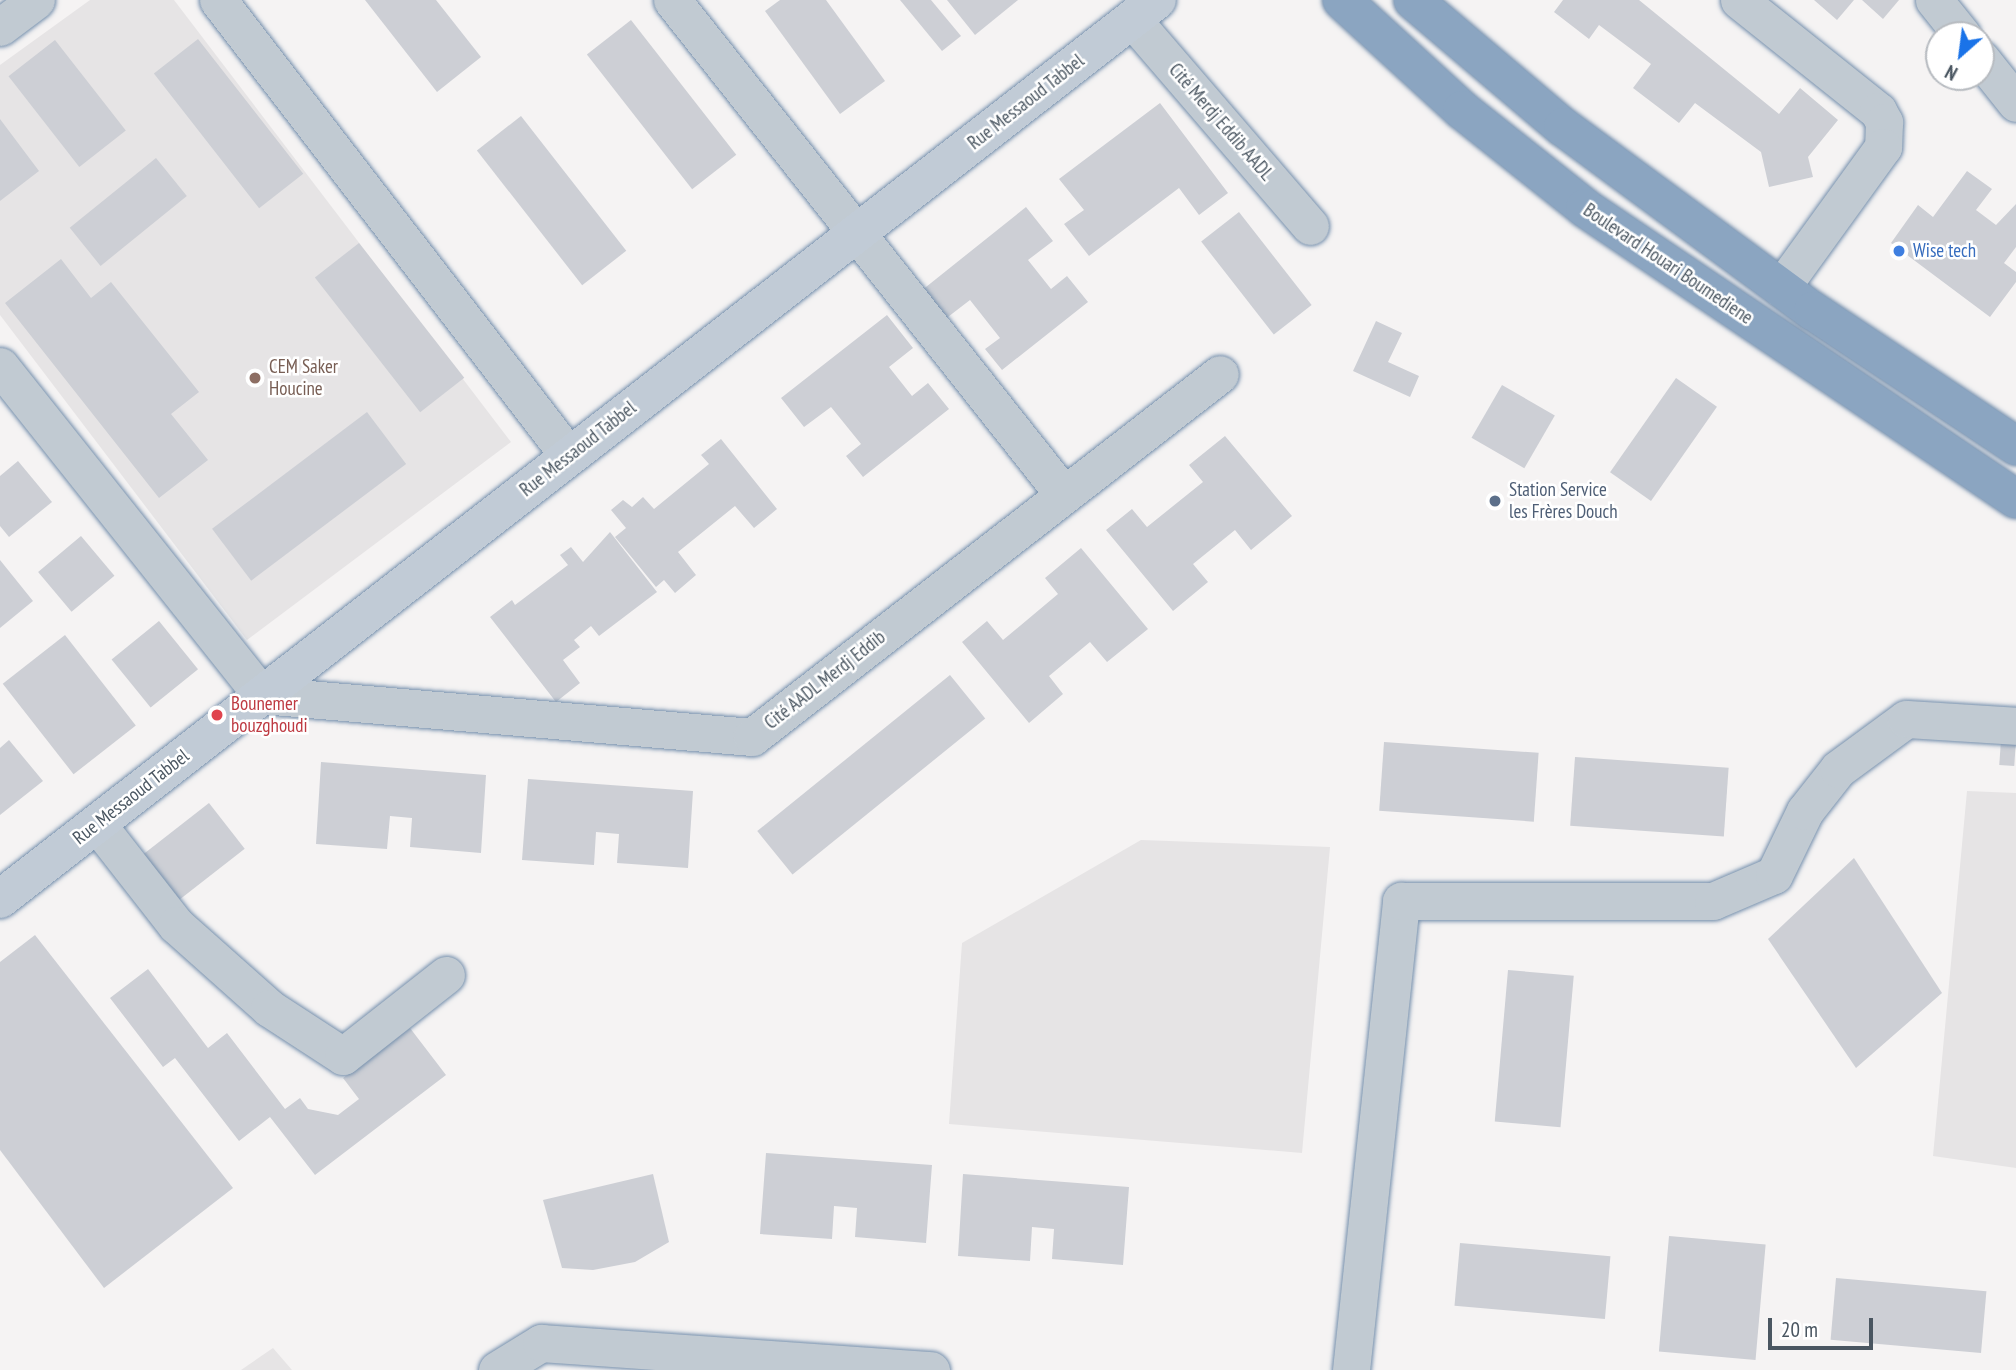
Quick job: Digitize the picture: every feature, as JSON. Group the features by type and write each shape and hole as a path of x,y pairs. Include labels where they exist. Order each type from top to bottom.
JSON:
{"highway":[{"name":"Boulevard Houari Boumediene","path":"1342,0 1462,110 1585,208 2016,499"},
{"path":"1413,0 1563,127 1781,288 2016,446"}],"street":[{"path":"0,27 36,0"},
{"path":"218,0 569,456"},
{"path":"672,0 855,235 1064,495"},
{"path":"1739,0 1878,111 1884,122 1883,147 1781,288"},
{"path":"1934,0 1951,21"},
{"name":"Rue Messaoud Tabbel","path":"0,899 1144,9"},
{"name":"Cité Merdj Eddib AADL","path":"1144,9 1310,226"},
{"path":"1995,77 2016,103"},
{"path":"0,366 262,695"},
{"name":"Cité AADL Merdj Eddib","path":"262,695 752,737 1220,373"},
{"path":"1352,1370 1401,901 1713,901 1774,875 1805,811 1838,769 1906,719 2016,726"},
{"path":"97,824 176,925 269,1008 343,1056 446,975"},
{"path":"498,1370 541,1343 931,1370"}],"shaded area":[{"name":"CEM Saker Houcine","path":"90,0 174,0 511,442 247,640 0,315 0,65"},
{"path":"1967,791 2016,793 2016,1168 1933,1156"},
{"path":"1141,840 1330,847 1302,1153 949,1124 962,943"},
{"path":"273,1348 292,1370 241,1370"}],"building":[{"path":"365,0 436,0 481,57 437,92"},
{"path":"780,0 826,0 885,81 840,114 765,11"},
{"path":"900,0 931,0 961,36 942,51"},
{"path":"947,0 1018,0 975,35"},
{"path":"1563,0 1639,0 1779,114 1800,88 1838,120 1808,157 1813,177 1769,187 1761,152 1695,103 1679,123 1633,88 1651,64 1599,25 1589,39 1554,12"},
{"path":"1814,0 1854,0 1837,20"},
{"path":"1862,0 1899,0 1883,19"},
{"path":"631,20 736,155 692,189 587,54"},
{"path":"198,39 303,174 259,208 154,73"},
{"path":"55,40 126,131 79,167 9,76"},
{"path":"1160,103 1228,193 1199,215 1179,188 1089,256 1064,224 1084,210 1059,179"},
{"path":"521,116 626,251 582,285 477,150"},
{"path":"0,119 39,171 0,201"},
{"path":"156,158 187,196 101,266 70,228"},
{"path":"1967,171 1992,189 1976,210 1996,225 2016,204 2016,247 2004,263 2016,272 2016,282 1990,317 1891,243 1918,205 1933,217"},
{"path":"1026,207 1053,241 1028,260 1051,289 1067,276 1088,302 1002,370 985,349 1000,338 970,300 944,320 921,291"},
{"path":"1239,212 1312,305 1274,335 1201,242"},
{"path":"359,243 464,378 420,412 315,277"},
{"path":"61,259 91,298 111,282 199,392 171,414 208,460 159,498 5,303"},
{"path":"887,315 913,348 889,367 912,396 928,383 949,409 863,477 846,456 861,444 831,407 804,427 781,398"},
{"path":"1376,321 1402,333 1388,362 1419,376 1410,397 1353,371"},
{"path":"1676,378 1717,407 1651,501 1610,472"},
{"path":"1502,385 1555,416 1524,468 1472,438"},
{"path":"367,412 406,464 251,581 212,529"},
{"path":"1225,436 1292,516 1251,550 1235,530 1193,564 1208,582 1173,611 1106,530 1132,509 1147,527 1203,482 1189,465"},
{"path":"721,439 777,509 754,528 735,506 678,552 696,575 675,593 664,580 656,587 615,537 626,528 611,510 623,500 632,507 643,497 654,509 709,464 701,455"},
{"path":"18,461 52,502 9,537 0,526 0,476"},
{"path":"610,532 657,592 599,636 591,626 574,640 580,647 563,660 580,683 556,702 490,617 512,600 515,605 568,565 560,555 571,547 583,562"},
{"path":"81,536 114,576 72,612 38,572"},
{"path":"1081,548 1148,629 1107,662 1090,642 1049,676 1063,694 1029,723 962,642 987,621 1003,640 1058,594 1045,578"},
{"path":"0,560 33,601 0,628"},
{"path":"159,621 198,669 151,708 112,659"},
{"path":"65,635 136,726 74,774 3,684"},
{"path":"950,675 985,719 793,875 757,831"},
{"path":"9,740 43,781 0,815 0,748"},
{"path":"2001,740 2016,741 2014,766 1999,765"},
{"path":"1384,742 1539,753 1534,822 1379,811"},
{"path":"1575,757 1729,768 1724,837 1570,826"},
{"path":"321,762 486,775 481,853 410,847 412,818 390,816 387,849 316,844"},
{"path":"528,779 693,791 688,868 617,863 619,834 596,832 594,865 522,860"},
{"path":"209,803 245,849 178,901 142,855"},
{"path":"1854,858 1942,993 1856,1068 1768,939"},
{"path":"35,935 233,1188 104,1288 0,1150 0,962"},
{"path":"148,969 208,1048 227,1033 285,1109 300,1098 308,1109 338,1115 359,1099 343,1078 410,1028 446,1075 315,1175 270,1117 239,1141 175,1058 163,1067 110,998"},
{"path":"1508,970 1574,976 1561,1127 1495,1121"},
{"path":"766,1153 932,1165 926,1243 855,1237 857,1208 834,1206 832,1239 760,1234"},
{"path":"653,1174 669,1242 635,1262 593,1270 562,1268 543,1200"},
{"path":"963,1174 1129,1187 1123,1265 1052,1259 1054,1229 1032,1227 1030,1261 958,1256"},
{"path":"1669,1236 1766,1244 1756,1360 1659,1352"},
{"path":"1460,1243 1610,1256 1605,1319 1455,1306"},
{"path":"1836,1278 1986,1291 1981,1353 1831,1340"}],"place":[{"name":"Wise tech","path":"1899,251"},
{"name":"CEM Saker Houcine","path":"255,378"},
{"name":"Station Service les Frères Douch","path":"1495,501"},
{"name":"Bounemer bouzghoudi","path":"217,715"}]}
